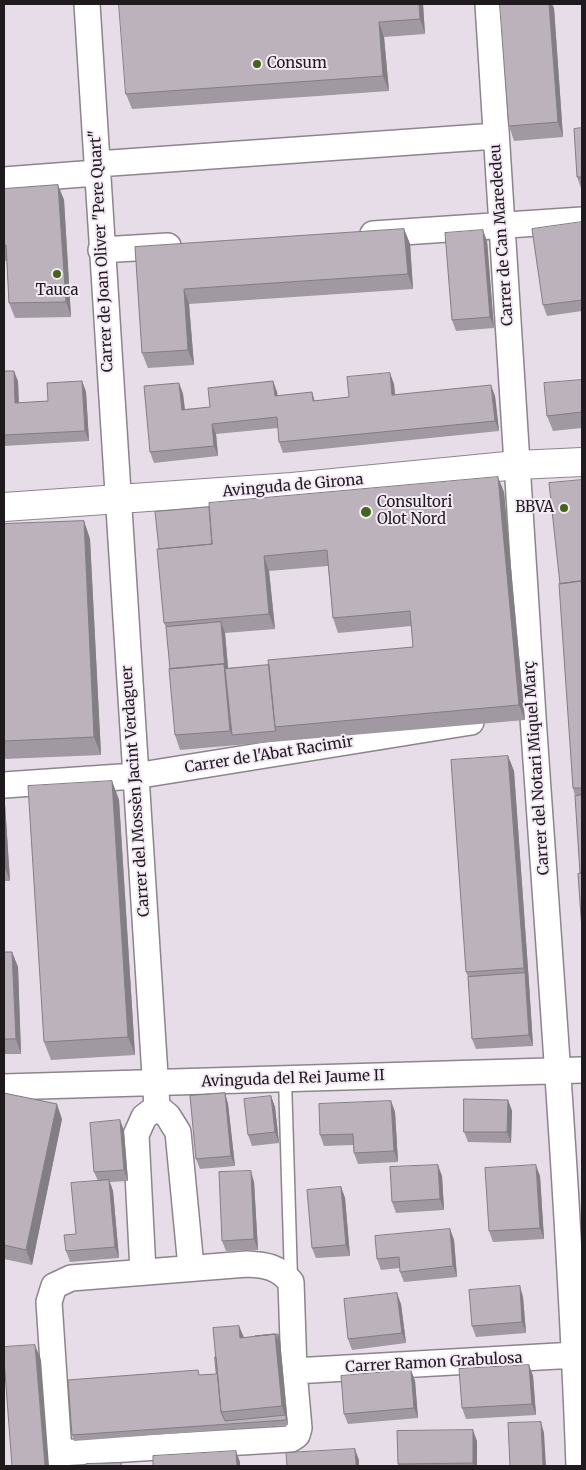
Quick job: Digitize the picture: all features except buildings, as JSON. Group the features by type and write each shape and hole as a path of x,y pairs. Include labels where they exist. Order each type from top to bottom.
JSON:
{"main road":[{"name":"Avinguda de Girona","path":"4,507 292,487 516,465 582,462"}],"street":[{"name":"Carrer de Joan Oliver \"Pere Quart\"","path":"87,4 117,498"},
{"name":"Carrer de Can Marededeu","path":"488,4 516,465"},
{"path":"4,180 97,169 496,136"},
{"path":"345,236 582,220"},
{"path":"101,250 189,245"},
{"name":"Carrer del Notari Miquel Març","path":"516,465 513,716 570,1070 579,1466"},
{"name":"Carrer del Mossèn Jacint Verdaguer","path":"117,498 156,1095"},
{"name":"Carrer de l'Abat Racimir","path":"4,785 135,776 513,716"},
{"name":"Avinguda del Rei Jaume II","path":"4,1087 156,1095 285,1079 570,1070"},
{"path":"156,1095 178,1132 191,1267"},
{"path":"143,1271 136,1135 156,1095"},
{"path":"261,1264 282,1272 291,1282 294,1371 299,1428 297,1435 291,1439 59,1460 50,1302 54,1286 71,1278 191,1267 261,1264"},
{"name":"Carrer Ramon Grabulosa","path":"294,1371 575,1355"}],"lane":[{"path":"285,1079 291,1282"}],"place":[{"name":"Consum","path":"257,64"},
{"name":"Tauca","path":"57,274"},
{"name":"BBVA","path":"564,508"},
{"name":"Consultori Olot Nord","path":"366,512"}]}
